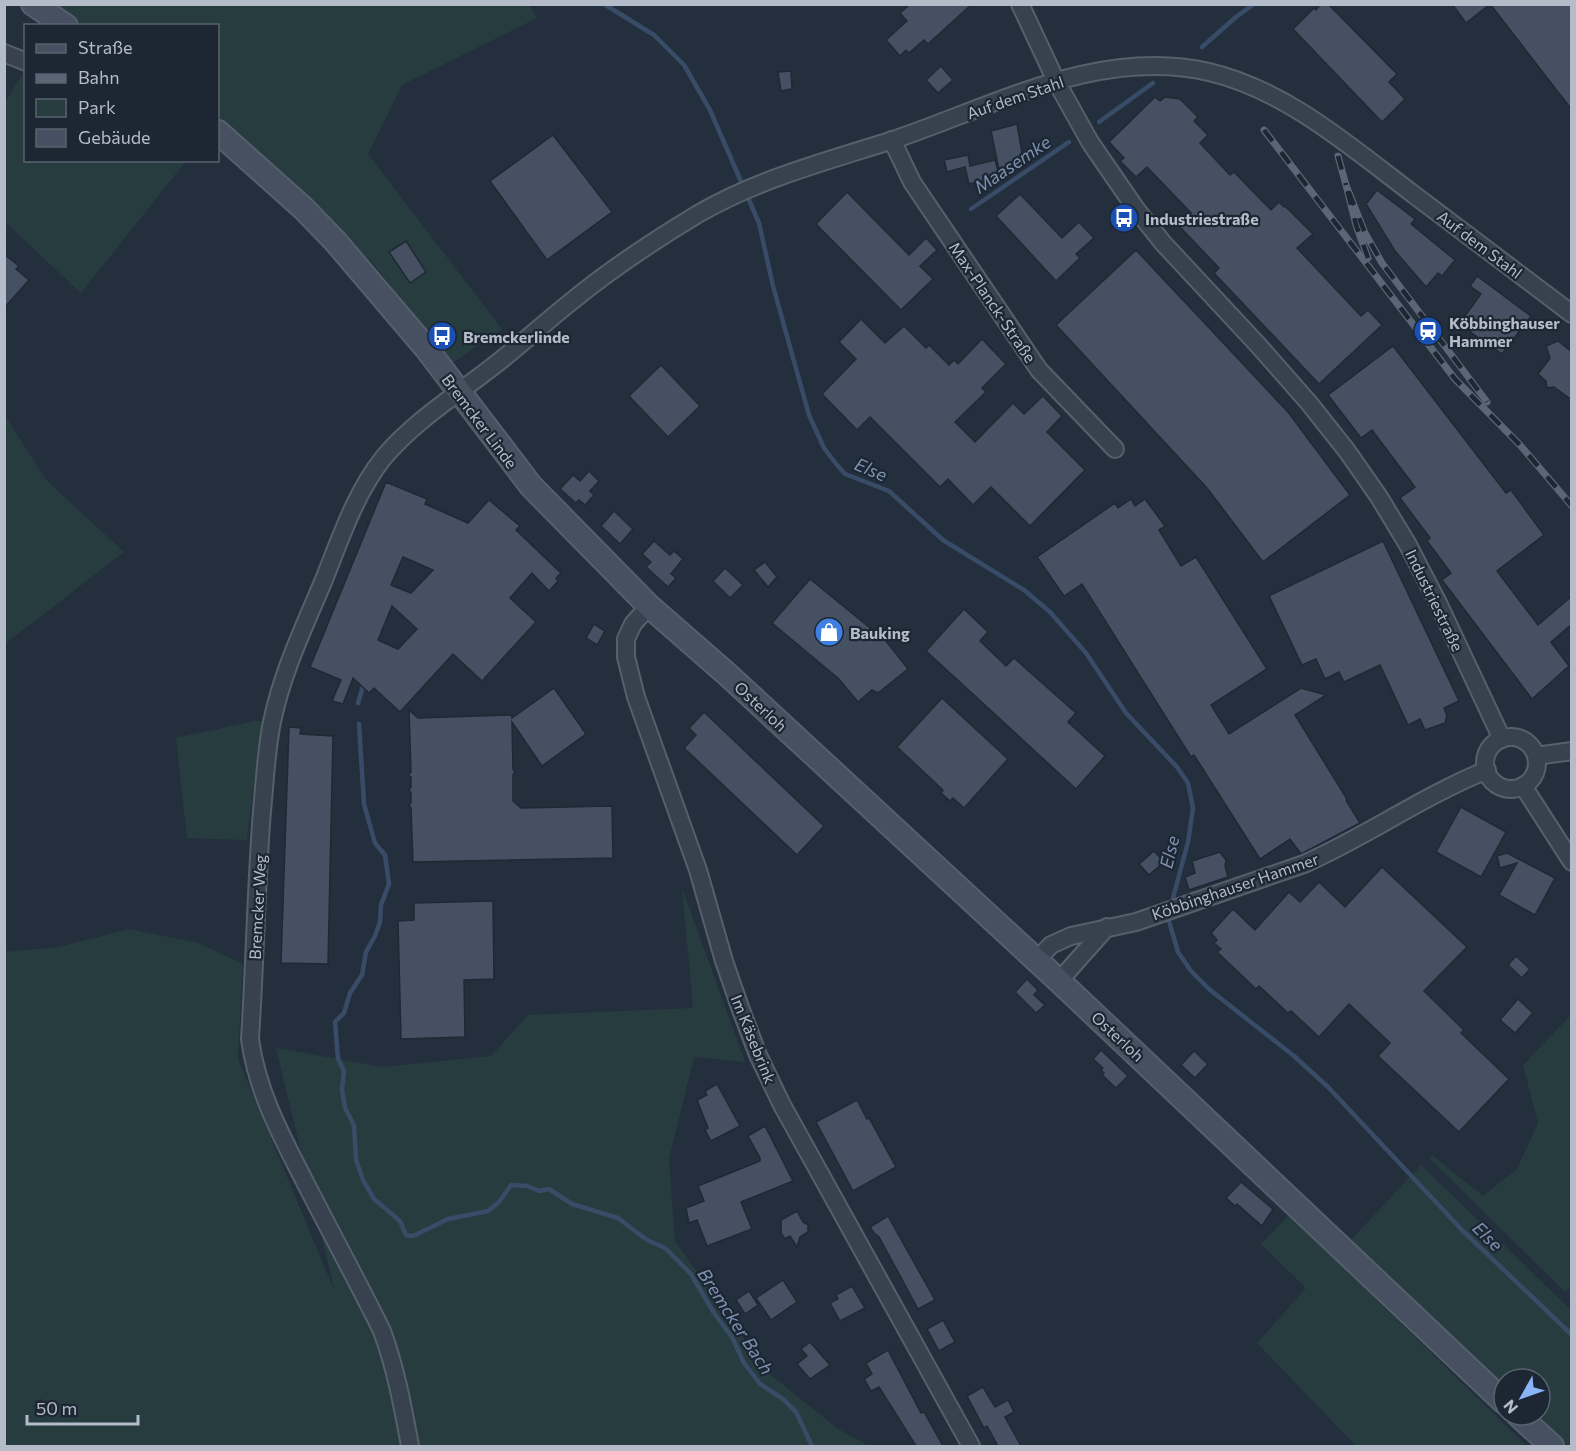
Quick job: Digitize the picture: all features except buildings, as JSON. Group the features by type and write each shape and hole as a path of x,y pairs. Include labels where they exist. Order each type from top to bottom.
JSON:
{"main road":[{"path":"33,4 63,24"},
{"name":"Bremcker Linde","path":"219,133 303,208 336,241 426,348 531,486 649,606 728,675"},
{"name":"Osterloh","path":"728,675 1037,960 1492,1390"},
{"path":"1531,1427 1551,1446"}],"street":[{"name":"Industriestraße","path":"1020,4 1056,81 1090,142 1136,209 1163,243 1309,403 1347,451 1379,497 1408,545 1438,603 1502,739"},
{"path":"4,53 24,61"},
{"name":"Auf dem Stahl","path":"458,392 504,358 570,302 627,260 702,212 818,163 892,140 1056,81 1114,67 1185,67 1239,81 1272,96 1304,114 1358,152 1572,314"},
{"name":"Max-Planck-Straße","path":"892,140 912,182 1039,370 1115,449"},
{"name":"Bremcker Weg","path":"410,1446 398,1385 382,1331 271,1115 253,1065 250,1040 266,759 280,691 361,493 381,461 400,440 433,410 458,392"},
{"name":"Im Käsebrink","path":"649,606 633,624 626,639 626,657 636,697 698,870 724,961 758,1055 782,1105 971,1446"},
{"path":"1511,737 1527,742 1536,756 1535,774 1530,781 1516,789 1501,787 1490,777 1485,761 1488,751 1494,744 1511,737"},
{"path":"1536,756 1572,751"},
{"name":"Köbbinghauser Hammer","path":"1037,960 1051,945 1071,936 1136,922 1304,864 1329,853 1444,789 1487,770"},
{"path":"1523,786 1572,862"},
{"path":"1059,981 1107,927"}],"green space":[{"path":"53,5 529,5 537,18 402,85 368,154 502,329 451,364 375,266 303,193 219,122 219,24 82,24"},
{"path":"24,72 24,162 185,162 81,293 5,222 5,102"},
{"path":"6,417 46,480 124,552 5,644"},
{"path":"262,721 247,840 187,838 176,738"},
{"path":"682,888 745,1062 694,1057 669,1159 675,1241 767,1372 838,1429 869,1446 5,1446 5,952 59,947 129,929 198,943 243,964 238,1059 335,1292 276,1048 383,1067 491,1056 528,1015 693,1008"},
{"path":"1571,1015 1572,1286 1565,1292 1429,1158 1432,1155 1483,1196 1517,1169 1538,1123 1523,1065"},
{"path":"1421,1165 1571,1310 1571,1446 1564,1446 1544,1427 1552,1427 1552,1367 1492,1367 1492,1379 1349,1242"},
{"path":"1289,1215 1492,1412 1492,1427 1507,1427 1527,1446 1356,1446 1257,1343 1306,1288 1261,1244"}],"waterway":[{"name":"Else","path":"604,4 654,35 684,65 710,110 759,223 773,286 809,415 824,448 845,474 889,491 943,540 1024,590 1050,612 1086,653 1126,713 1177,767 1188,783 1193,808 1188,842 1173,898"},
{"name":"Maasemke","path":"1202,47 1254,4"},
{"name":"Maasemke","path":"1099,122 1153,83"},
{"name":"Maasemke","path":"971,209 1069,142"},
{"name":"Bremcker Bach","path":"358,703 364,683"},
{"name":"Bremcker Bach","path":"359,724 364,804 375,843 385,855 389,884 381,905 380,922 366,952 362,975 350,993 344,1013 335,1022 338,1059 344,1071 342,1089 345,1108 354,1125 356,1160 363,1180 374,1199 400,1221 406,1235 413,1236 448,1219 488,1211 499,1202 511,1185 527,1186 539,1191 549,1189 572,1204 618,1218 647,1240 665,1248 691,1274 714,1313 732,1337 744,1363 760,1384 783,1399 796,1412 812,1446"},
{"name":"Else","path":"1169,921 1178,952 1191,971 1210,990 1294,1056 1328,1087 1463,1231 1572,1335"}],"railway":[{"path":"1264,130 1455,379 1520,445 1572,506"},
{"path":"1338,156 1346,185"},
{"path":"1368,258 1356,225 1346,185 1365,233 1382,263 1487,402"}],"place":[{"name":"Industriestraße","path":"1124,218"},
{"name":"Köbbinghauser Hammer","path":"1428,331"},
{"name":"Bremckerlinde","path":"442,336"},
{"name":"Bauking","path":"829,632"}]}
